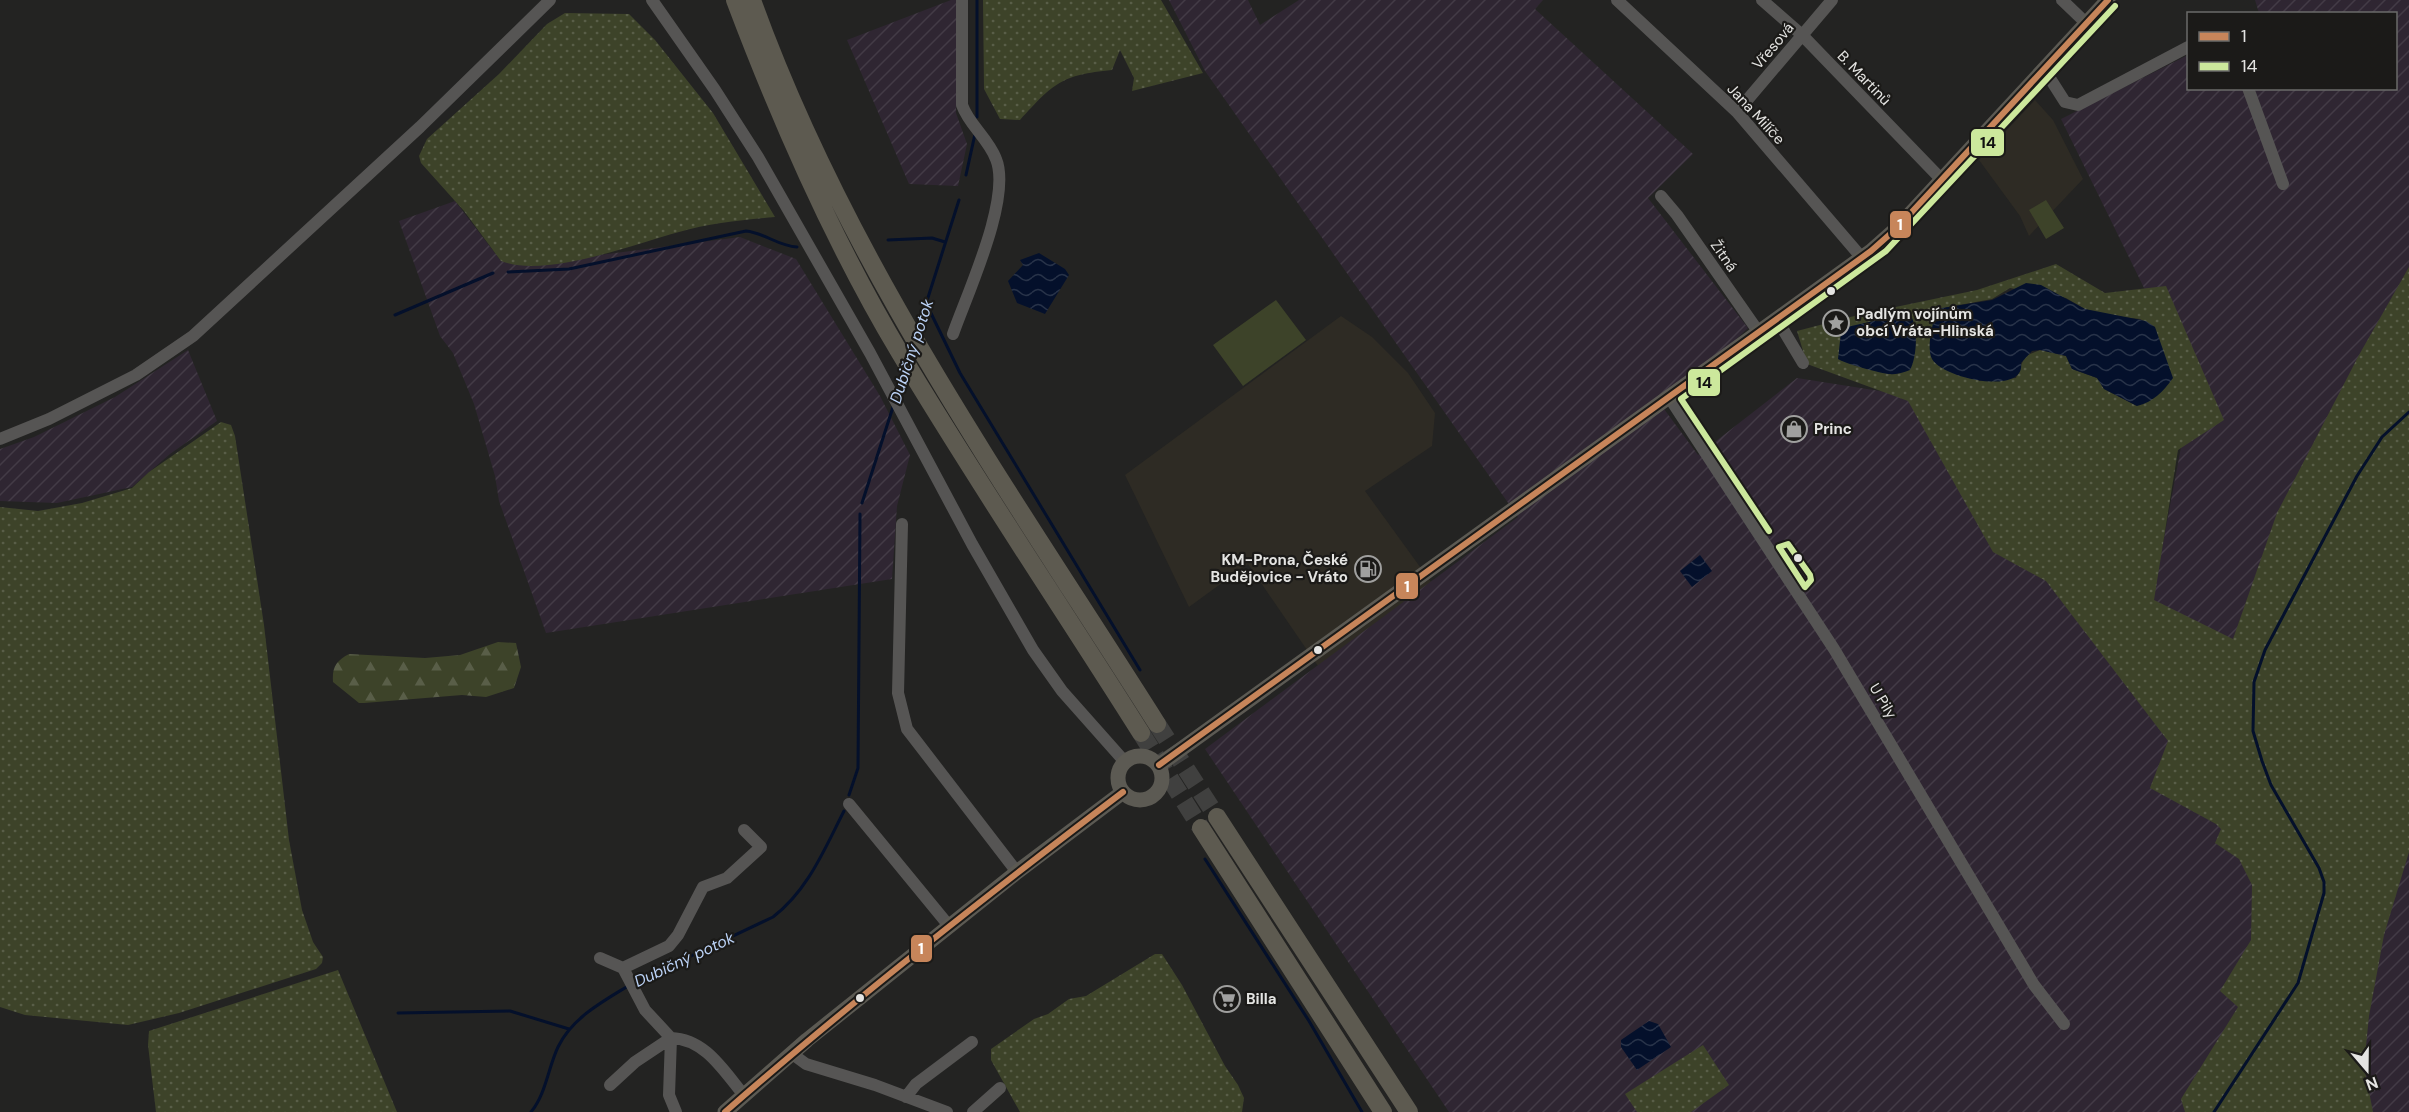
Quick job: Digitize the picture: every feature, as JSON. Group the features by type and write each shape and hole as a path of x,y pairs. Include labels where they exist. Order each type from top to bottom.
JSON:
{"highway":[{"path":"735,0 799,160 846,254 900,353 1141,734"},
{"path":"753,0 773,57 814,154 908,330 1157,724"},
{"path":"1217,817 1408,1112"},
{"path":"1201,828 1383,1112"}],"main road":[{"path":"1159,765 1669,397 1760,334 1862,258 1897,228 2108,0"},
{"path":"1139,756 1147,756 1159,765 1163,780 1157,794 1143,801 1136,800 1123,792 1118,773 1125,762 1139,756"},
{"path":"725,1112 792,1053 1017,872 1123,792"}],"street":[{"path":"0,439 49,419 136,375 193,336 420,127 550,0"},
{"path":"652,0 715,90 758,157 903,412 972,544 1033,650 1062,691 1125,762"},
{"path":"953,334 990,231 1000,184 997,160 984,136 966,116 962,105 962,0"},
{"name":"Jana Milíče","path":"1617,0 1737,112 1862,258"},
{"name":"B. Martinů","path":"1762,0 1802,35 1942,180"},
{"name":"Vřesová","path":"1737,112 1832,0"},
{"path":"2062,0 2086,23"},
{"path":"2044,69 2065,102 2078,105 2187,48"},
{"path":"2249,90 2283,184"},
{"name":"Žitná","path":"1661,196 1760,334"},
{"path":"1778,321 1803,363"},
{"name":"U Pily","path":"1669,397 1809,608 2034,985 2064,1024"},
{"path":"902,524 898,693 907,729 1017,872"},
{"path":"849,804 950,927"},
{"path":"622,968 669,946 678,935 703,887 727,878 762,847 744,830"},
{"path":"600,958 622,968 645,1010 671,1038 669,1095 676,1112"},
{"path":"610,1085 635,1062 671,1038 685,1039 700,1046 743,1094"},
{"path":"906,1097 916,1084 972,1041"},
{"path":"792,1053 806,1064 947,1112"},
{"path":"973,1112 1000,1088"}],"shaded area":[{"path":"951,0 957,0 958,8 956,113 967,144 958,186 909,184 847,40"},
{"path":"1169,0 1248,0 1260,25 1299,0 1543,0 1535,9 1693,154 1648,198 1748,328 1664,409 1698,455 1797,378 1918,397 2155,586 2184,431 2147,294 2061,119 2187,56 2187,90 2397,90 2397,12 2259,12 2255,0 2409,0 2409,1112 1449,1112 1205,749 1518,517 1205,71"},
{"path":"2035,100 2053,120 2083,179 2029,236 2020,216 1979,160"},
{"path":"455,201 501,261 562,263 592,256 740,237 796,259 880,396 910,455 897,506 892,579 546,633 499,501 495,476 474,404 453,353 440,336 399,221"},
{"path":"1341,316 1372,337 1408,373 1435,413 1432,446 1365,491 1431,582 1318,666 1248,564 1189,607 1125,475"},
{"path":"188,350 217,421 170,454 132,487 57,503 0,501 0,449 34,437 115,397"}],"green space":[{"path":"983,0 1161,0 1203,73 1132,91 1134,78 1120,50 1112,70 1069,78 1051,89 1020,120 1000,119 984,89"},
{"path":"565,13 629,14 655,40 713,113 775,217 703,226 564,263 541,266 501,261 464,211 421,163 419,156 427,139 499,74 547,24"},
{"path":"2046,200 2064,228 2046,239 2029,210"},
{"path":"2056,264 2105,293 2166,286 2224,420 2178,450 2154,600 2233,639 2277,513 2359,355 2409,267 2409,852 2384,935 2369,1016 2364,1066 2373,1112 2185,1112 2181,1099 2238,1007 2220,991 2251,940 2252,885 2239,859 2215,843 2221,829 2216,824 2150,788 2168,741 2046,581 1993,552 1908,401 1807,364 1797,331 1862,314 1977,290","holes":["2010,288 2066,298 2085,309 2106,315 2140,319 2155,327 2137,406 2104,389 2097,378 2072,369 2066,356 2040,350 2025,356 2016,378 1979,381 1935,313 1943,308 1992,299"]},
{"path":"1276,300 1306,340 1243,386 1213,345"},
{"path":"221,422 231,425 235,436 264,625 289,840 302,910 313,942 323,957 322,963 316,969 179,1013 128,1025 25,1015 0,1007 0,507 38,511 82,503 132,488 149,472"},
{"path":"498,642 516,643 521,667 514,688 486,697 462,695 359,703 333,682 336,665 349,654 425,658 460,655"},
{"path":"1155,954 1162,954 1182,985 1225,1066 1238,1085 1244,1098 1242,1112 1020,1112 991,1060 991,1049 1034,1019 1048,1014 1069,999 1086,996"},
{"path":"338,970 397,1112 156,1112 148,1045 149,1031"},
{"path":"1703,1045 1729,1085 1691,1112 1637,1112 1625,1094"}],"water":[{"path":"1039,253 1065,269 1069,275 1045,314 1017,303 1008,281 1023,265 1020,260"},
{"path":"2026,283 2041,285 2085,309 2146,321 2155,327 2173,378 2157,396 2137,406 2104,389 2097,378 2072,369 2066,356 2040,350 2032,351 2021,363 2019,373 2011,379 1998,382 1966,378 1951,373 1932,359 1930,343 1935,313 1942,308 1992,300"},
{"path":"1909,313 1916,333 1914,357 1910,370 1886,374 1838,359 1841,332 1847,327"},
{"path":"1700,555 1712,571 1692,587 1680,571"},
{"path":"1649,1021 1658,1024 1671,1047 1637,1070 1621,1047 1621,1040"}],"waterway":[{"name":"Dubičný potok","path":"977,0 977,117"},
{"name":"Dubičný potok","path":"966,175 975,134"},
{"name":"Dubičný potok","path":"918,329 959,200"},
{"path":"508,272 569,269 746,231 797,247"},
{"path":"888,240 932,238 945,242"},
{"path":"395,315 493,273"},
{"path":"926,303 960,373 1140,670"},
{"name":"Dubičný potok","path":"897,395 904,373"},
{"name":"Dubičný potok","path":"862,503 894,404"},
{"path":"2214,1112 2298,983 2324,893 2324,882 2319,868 2271,785 2262,761 2253,731 2254,682 2265,650 2357,476 2382,437 2409,412"},
{"name":"Dubičný potok","path":"849,795 858,768 860,514"},
{"name":"Dubičný potok","path":"634,983 773,917 806,882 844,811"},
{"path":"1205,859 1309,1021 1362,1112"},
{"name":"Dubičný potok","path":"531,1112 540,1097 558,1047 571,1027 588,1012 628,986"},
{"path":"398,1013 510,1011 569,1029"}],"tunnel":[{"path":"1157,724 1217,817"},
{"path":"1141,733 1201,828"}],"transit line":[{"name":"1","path":"1159,765 1871,251 1897,228 2108,0"},
{"name":"14","path":"1769,531 1681,399 1886,251 2115,6"},
{"name":"14","path":"1788,544 1810,575 1811,580 1805,587 1779,547 1788,544"},
{"name":"1","path":"725,1112 921,949 1123,792"}],"place":[{"name":"Padlým vojínům obcí Vráta-Hlinská","path":"1836,323"},
{"name":"Princ","path":"1794,429"},
{"name":"KM-Prona, České Budějovice - Vráto","path":"1368,569"},
{"name":"Billa","path":"1227,999"}]}
